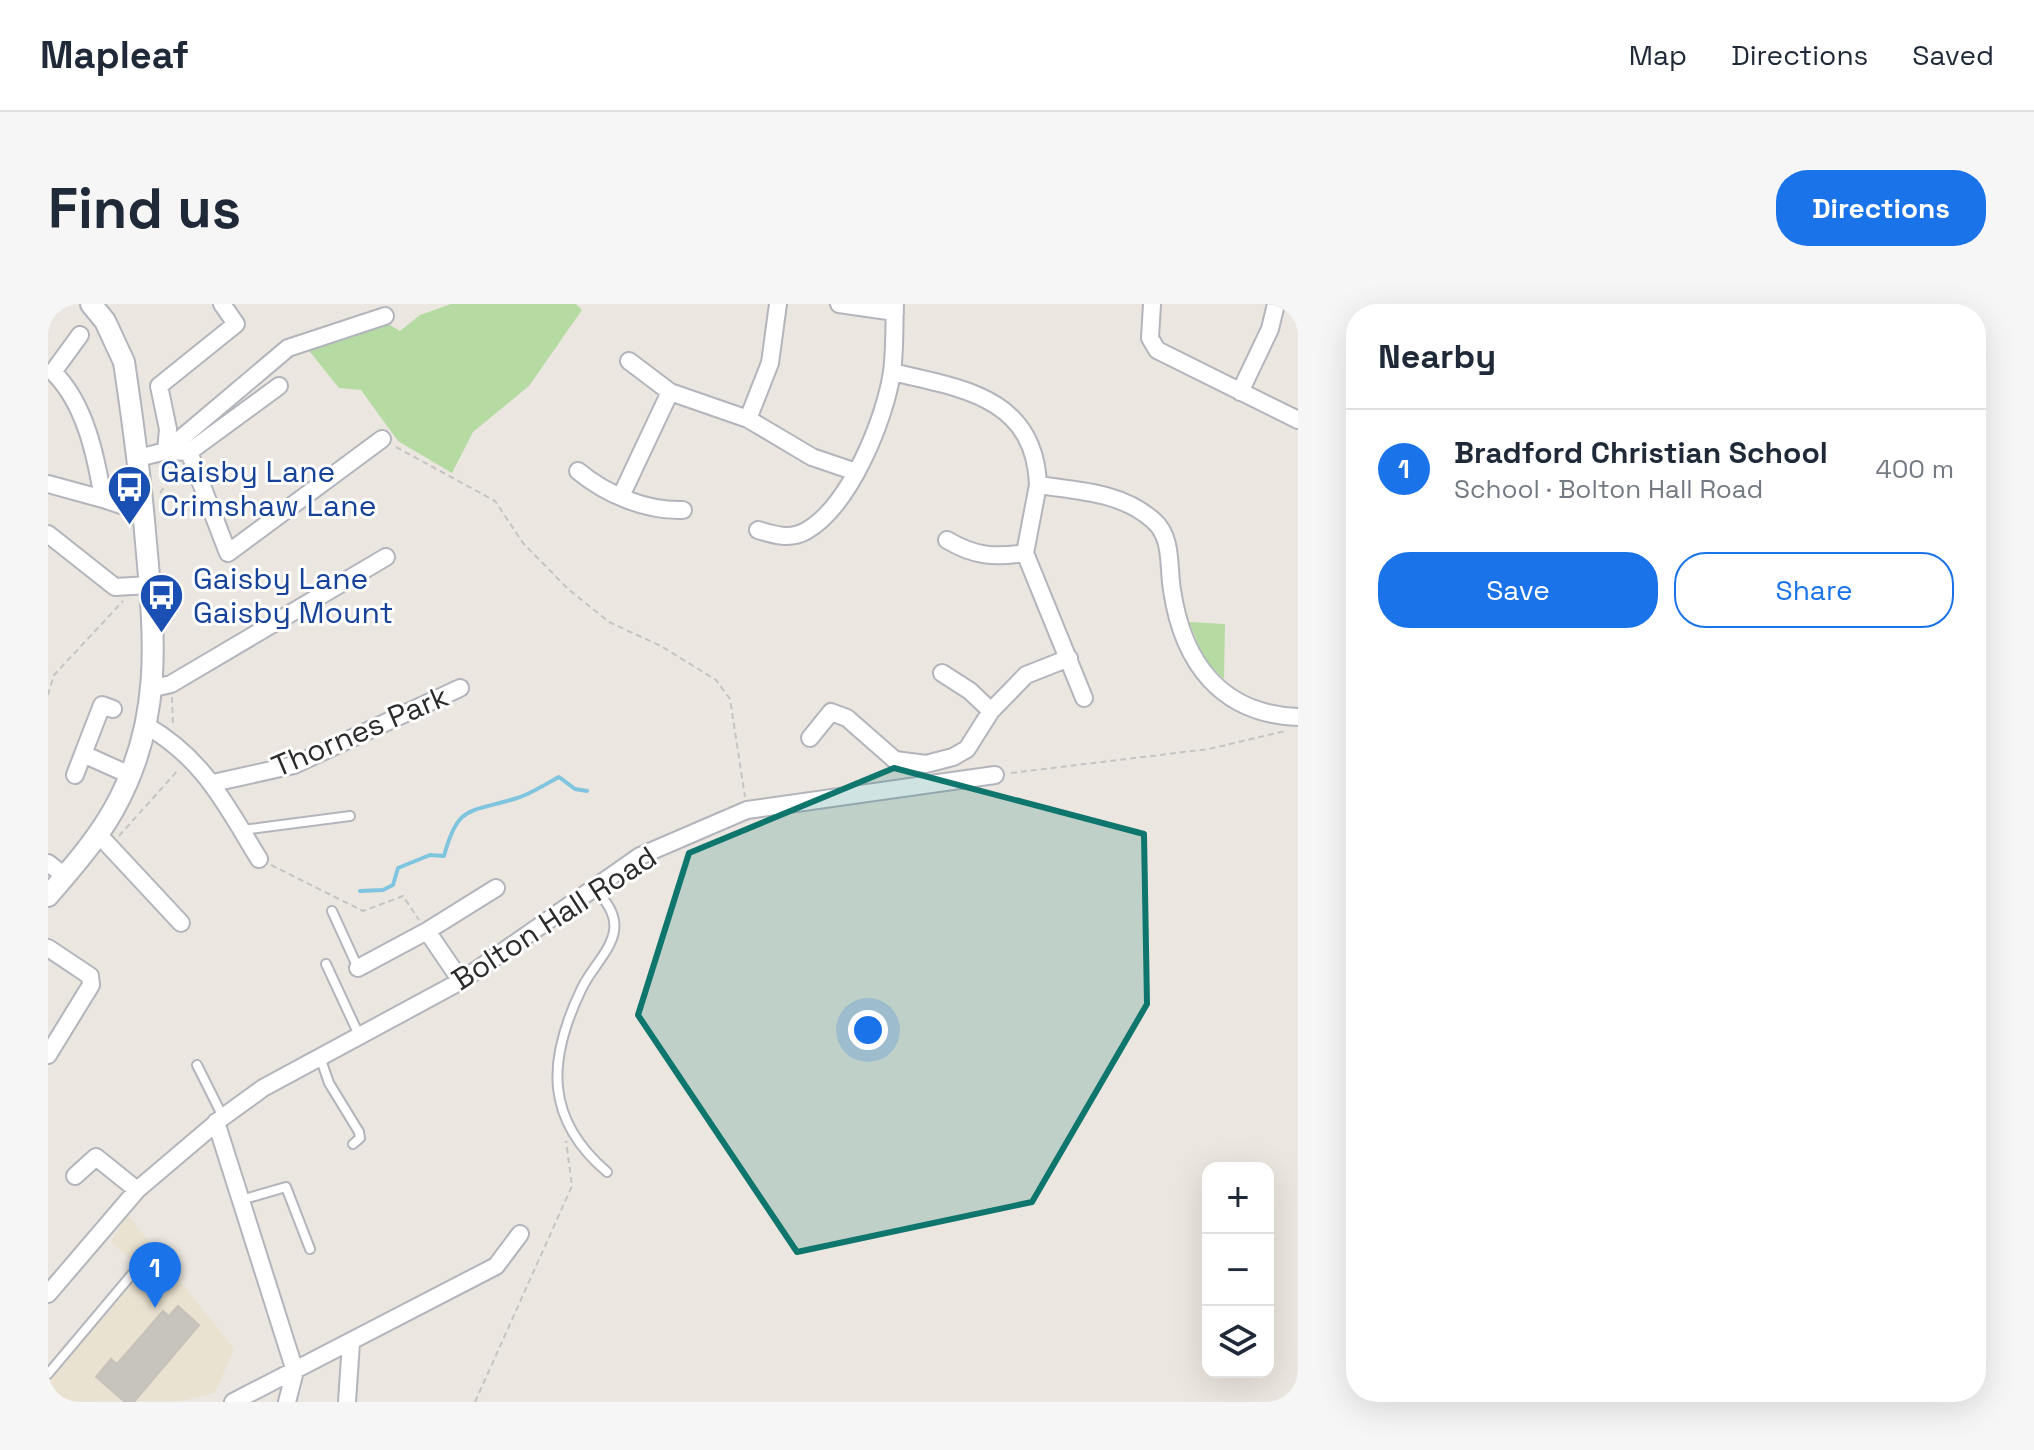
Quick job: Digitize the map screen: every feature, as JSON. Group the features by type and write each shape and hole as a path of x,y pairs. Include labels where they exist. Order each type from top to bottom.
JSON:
{"street":[{"path":"48,896 104,841 162,686 143,586 143,504 124,362 105,321 91,304"},
{"path":"166,451 168,429 159,386 236,324 222,304"},
{"path":"748,419 770,363 778,304"},
{"path":"758,530 782,537 805,531 829,510 856,472 881,418 892,372 895,308 839,304"},
{"path":"1152,304 1150,338 1157,350 1298,420"},
{"path":"1240,392 1270,329 1276,304"},
{"path":"166,451 288,348 381,314"},
{"path":"80,335 50,371 69,388 97,463 103,499"},
{"path":"629,361 670,392 748,419 812,457 856,472"},
{"path":"892,372 969,390 997,403 1019,425 1038,465 1038,485 1025,553 1084,698"},
{"path":"138,458 166,451 189,452 279,386"},
{"path":"621,496 670,392"},
{"path":"189,452 228,553 382,439"},
{"path":"578,471 591,482 621,496 662,511 683,510"},
{"path":"48,484 121,505 143,504"},
{"path":"1038,485 1127,501 1157,523 1170,550 1172,590 1182,634 1197,664 1239,705 1271,716 1298,717"},
{"path":"48,534 115,587 143,586"},
{"path":"947,540 969,553 994,558 1025,553"},
{"path":"162,686 386,557"},
{"path":"810,738 831,712 847,718 895,760 926,764 953,757 967,749 991,711 1026,675 1069,658"},
{"path":"942,673 970,691 991,711"},
{"name":"Thornes Park","path":"213,783 294,765 460,688"},
{"path":"75,775 102,705 113,709"},
{"path":"147,726 191,756 213,783 259,859"},
{"path":"83,754 130,775"},
{"name":"Bolton Hall Road","path":"48,1294 137,1190 263,1088 461,981 640,856 747,810 995,775"},
{"path":"104,841 181,923"},
{"path":"48,863 65,876"},
{"path":"358,968 427,931 496,888"},
{"path":"427,931 461,981"},
{"path":"48,948 90,976 91,985 48,1055"},
{"path":"220,1120 241,1200 295,1371 287,1402"},
{"path":"75,1176 96,1157 137,1190"},
{"path":"235,1402 496,1266 520,1234"},
{"path":"347,1402 351,1343"}],"lane":[{"path":"242,831 350,816"},
{"path":"594,887 613,913 614,932 581,990 566,1029 555,1090 568,1128 581,1150 607,1172"},
{"path":"332,911 358,968"},
{"path":"326,964 359,1035"},
{"path":"320,1056 329,1083 359,1132 360,1138 353,1144"},
{"path":"197,1065 220,1120"},
{"path":"241,1200 286,1187 310,1249"},
{"path":"48,1374 133,1273"}],"path":[{"path":"382,439 495,501 523,543 568,589 609,622 661,646 716,680 730,699 747,810"},
{"path":"143,504 153,502 189,452"},
{"path":"48,695 54,675 143,586"},
{"path":"162,686 174,742"},
{"path":"995,775 1209,749 1298,728"},
{"path":"104,841 191,756"},
{"path":"259,859 363,911 403,896 427,931"},
{"path":"475,1402 572,1186 565,1148 568,1128"}],"highlighted area":[{"path":"894,768 1144,834 1147,1004 1032,1202 797,1252 638,1015 689,853"}],"shaded area":[{"path":"128,1215 234,1349 215,1393 181,1401 48,1402 48,1379 141,1268 111,1241"}],"green space":[{"path":"451,304 576,304 582,310 529,386 473,432 452,473 398,441 361,390 339,388 306,347 388,324 400,331 420,315"},
{"path":"1189,622 1225,624 1224,679 1205,661"}],"building":[{"path":"178,1306 199,1325 134,1402 125,1402 96,1377 111,1359 117,1364 163,1311 169,1316"}],"waterway":[{"path":"360,891 383,890 393,885 398,868 430,855 444,856 460,819 476,809 520,797 559,777 575,789 587,791"}],"place":[{"name":"Gaisby Lane Crimshaw Lane","path":"129,527"},
{"name":"Gaisby Lane Gaisby Mount","path":"162,634"},
{"name":"Bradford Christian School","path":"155,1308"}]}
